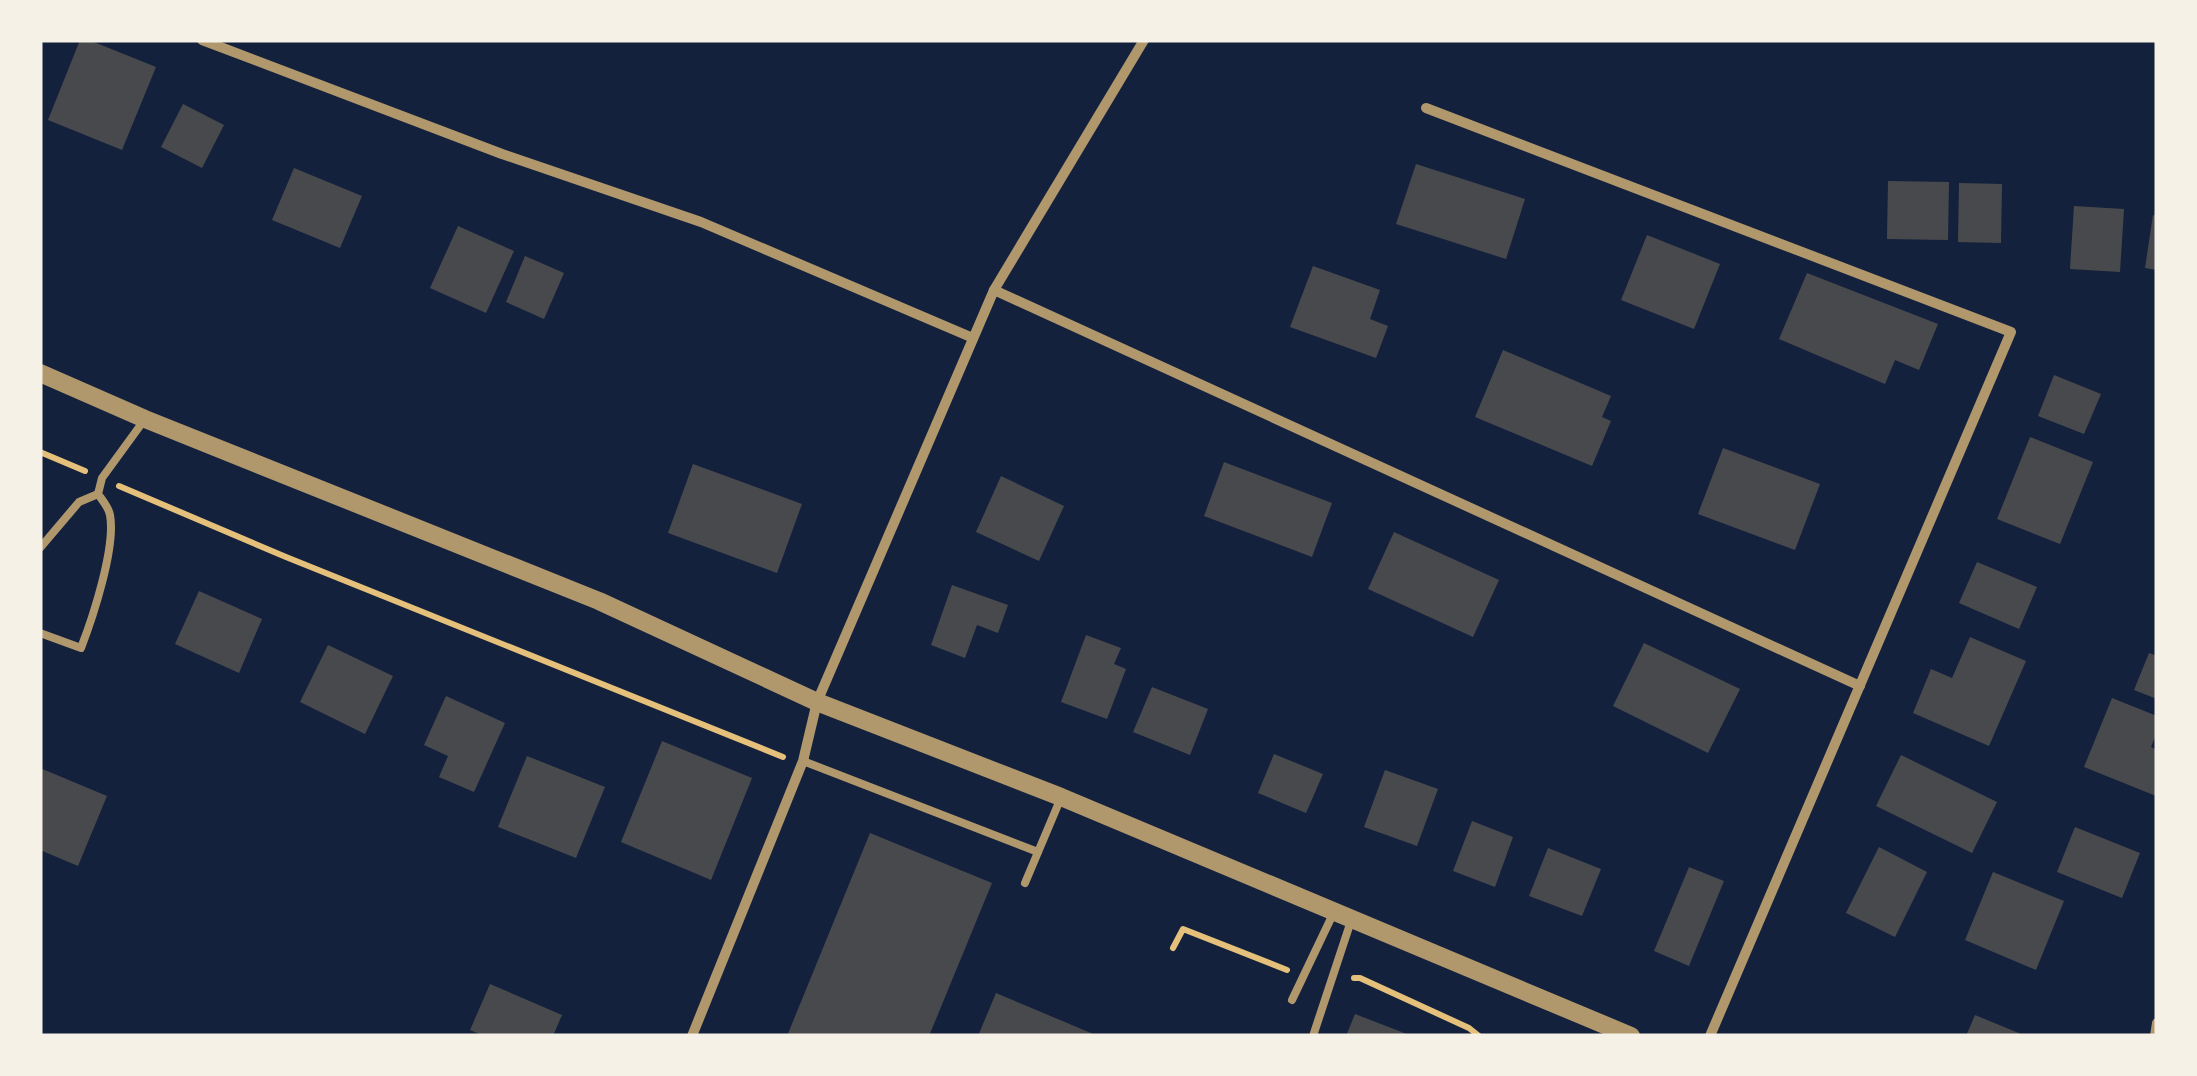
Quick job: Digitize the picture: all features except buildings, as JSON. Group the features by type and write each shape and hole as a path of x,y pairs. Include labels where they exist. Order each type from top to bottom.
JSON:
{"street":[{"path":"202,40 502,154 701,222 973,338"},
{"path":"692,1036 803,761 817,702 994,290 1144,40"},
{"path":"1426,108 2011,332 1710,1036"},
{"path":"994,290 1860,686"},
{"path":"40,374 599,601 817,702 1061,796 1630,1036"},
{"path":"2155,1036 2157,1023"}],"lane":[{"path":"40,633 81,648 101,591 108,550 110,512 98,494 102,478 145,419"},
{"path":"40,548 80,502 98,494"},
{"path":"803,761 1038,852"},
{"path":"1025,883 1061,796"},
{"path":"1292,1000 1343,915"},
{"path":"1313,1036 1343,915"}],"path":[{"path":"40,452 286,557 794,762 803,761"},
{"path":"1173,948 1183,929"}]}
